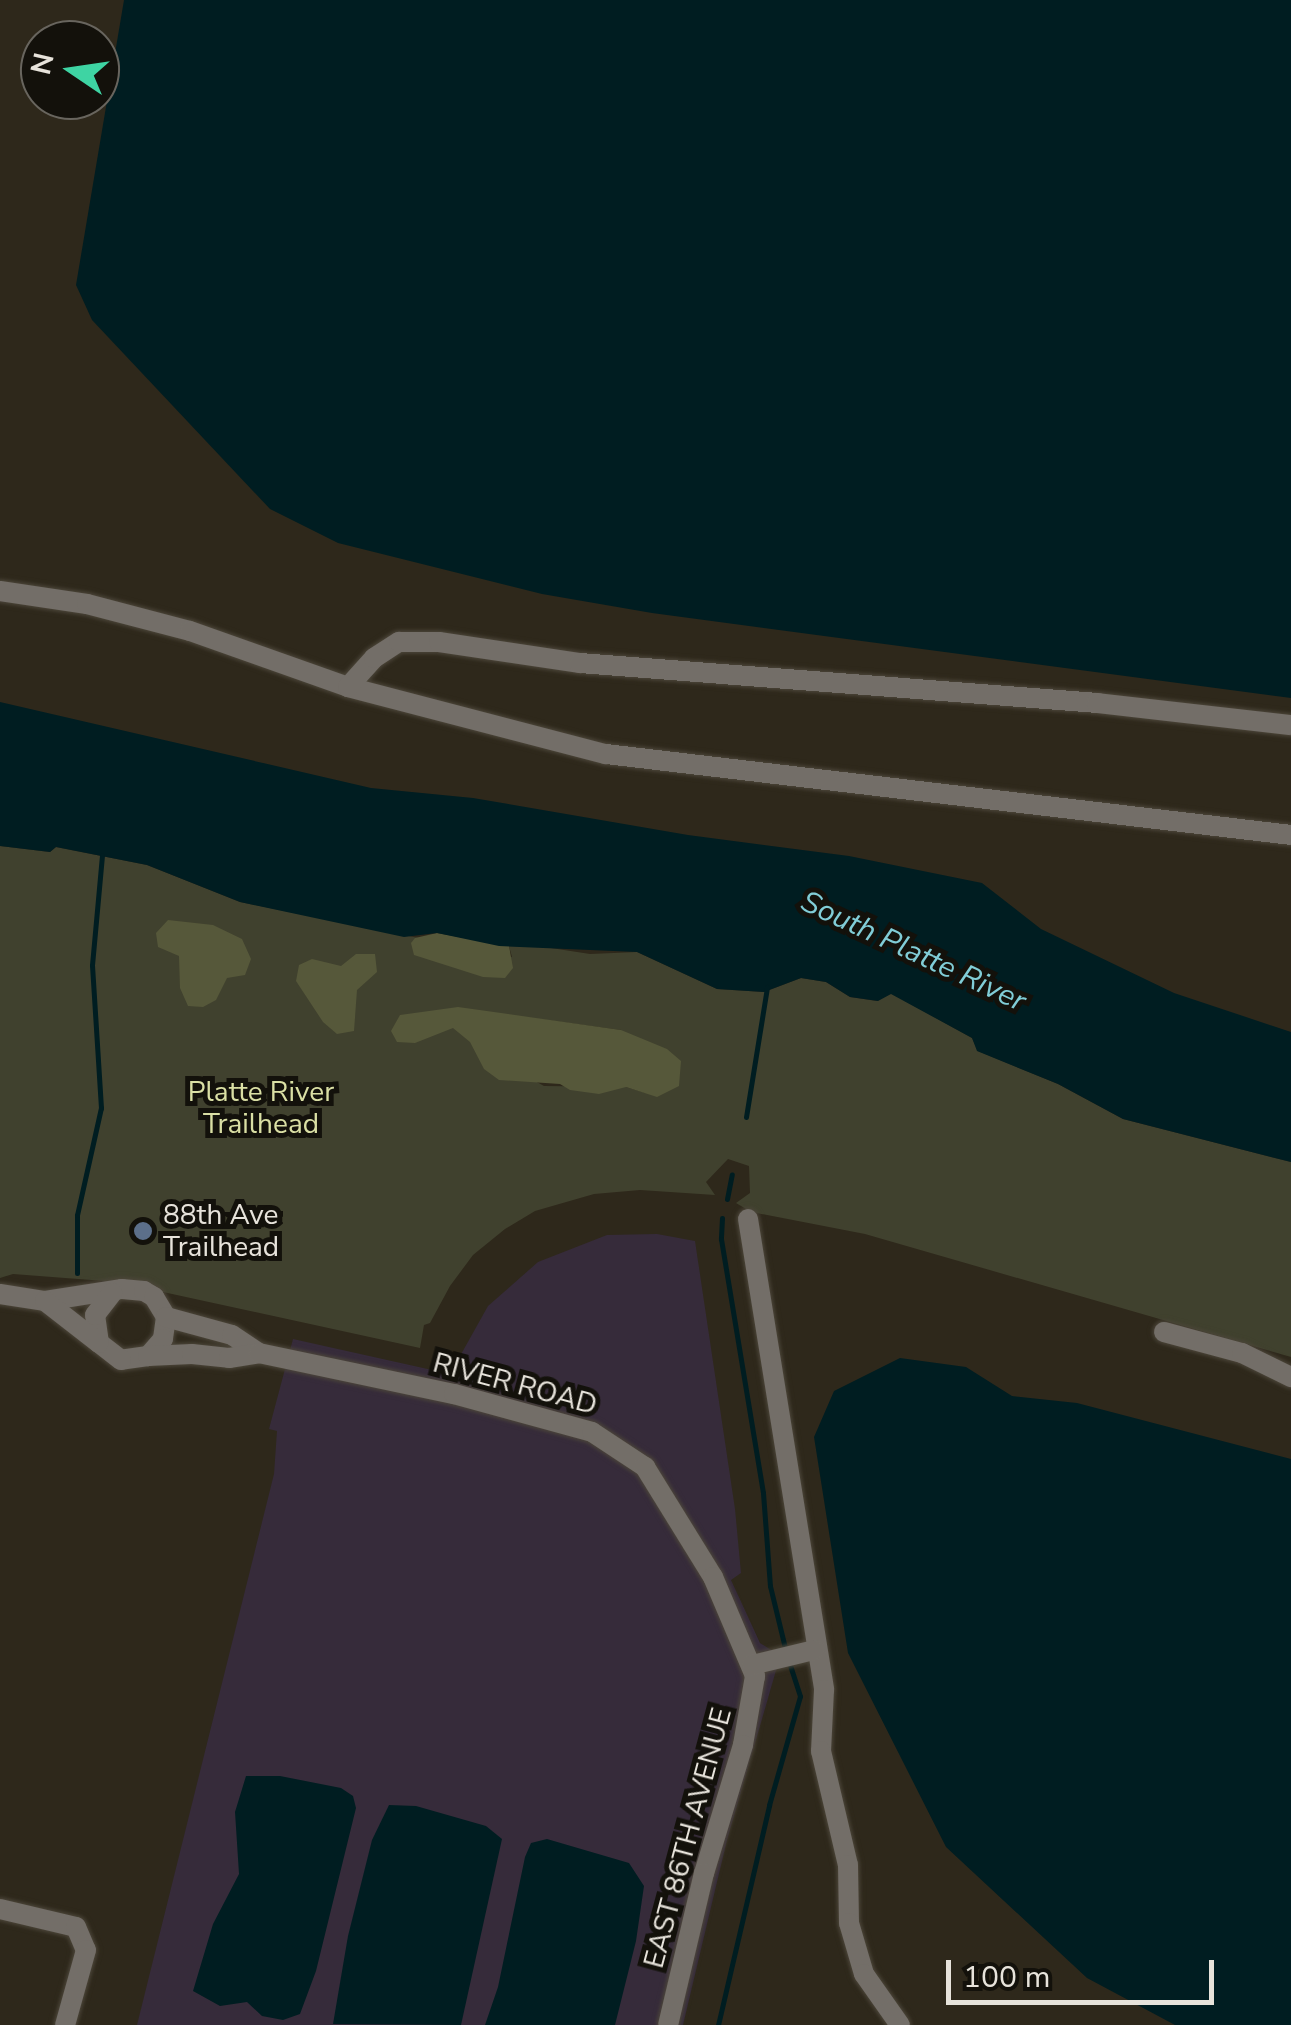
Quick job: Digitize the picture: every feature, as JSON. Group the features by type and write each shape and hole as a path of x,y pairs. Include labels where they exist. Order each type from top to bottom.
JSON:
{"street":[{"path":"0,591 87,604 190,631 348,687 606,754 896,792 1291,835"},
{"path":"348,687 374,658 399,642 439,642 580,663 1097,702 1291,726"},
{"path":"748,1219 806,1652 824,1690 821,1750 848,1865 850,1922 864,1974 900,2025"},
{"path":"0,1294 45,1301 144,1291 162,1306 166,1318 163,1340 148,1356 121,1360 45,1301"},
{"path":"98,1343 95,1315 112,1293"},
{"name":"RIVER ROAD","path":"166,1318 232,1334 258,1352 533,1412 609,1440 646,1467 669,1499 760,1663"},
{"path":"1164,1332 1242,1353 1291,1378"},
{"name":"RIVER ROAD","path":"148,1356 192,1354 229,1358 258,1352"},
{"path":"760,1663 806,1652"},
{"name":"EAST 86TH AVENUE","path":"668,2025 704,1873 744,1746 760,1663"},
{"path":"0,1909 76,1927 86,1950 66,2025"}],"shaded area":[{"path":"657,1234 695,1241 735,1509 741,1573 731,1580 760,1643 773,1651 777,1667 727,1840 683,2025 137,2025 274,1474 277,1431 269,1429 293,1339 450,1374 488,1306 538,1262 607,1235"}],"green space":[{"name":"Platte River Trailhead","path":"0,846 50,852 56,847 147,865 240,902 512,957 509,946 525,944 590,954 637,952 717,989 764,992 801,978 826,982 850,997 877,1001 891,993 972,1038 978,1051 1058,1084 1123,1119 1291,1162 1291,1357 865,1234 751,1212 736,1203 750,1193 749,1166 728,1159 706,1182 715,1195 640,1190 594,1194 535,1211 505,1229 473,1255 450,1286 430,1323 424,1325 420,1348 117,1282 13,1274 0,1278","holes":["486,1012 621,1030 646,1093 626,1087 544,1086 535,1081"]},
{"path":"168,920 213,925 242,939 251,959 245,975 227,978 216,1000 203,1007 188,1006 180,988 179,956 158,947 156,933"},
{"path":"437,933 509,946 513,968 505,978 483,977 414,955 411,943 415,938"},
{"path":"356,954 375,954 377,972 357,990 354,1031 337,1034 323,1022 296,981 299,965 312,959 341,966"},
{"path":"458,1007 621,1030 667,1049 681,1061 679,1086 657,1097 626,1087 599,1094 570,1090 560,1084 499,1080 484,1069 470,1042 453,1028 415,1043 397,1042 391,1031 400,1015"}],"water":[{"path":"124,0 1291,0 1291,698 652,613 542,594 338,543 270,509 92,320 76,285 104,120 120,120 120,24"},
{"name":"South Platte River","path":"0,702 371,788 473,798 688,835 849,856 982,883 1041,929 1174,993 1291,1032 1291,1162 1123,1119 1058,1084 977,1051 972,1038 891,994 878,1001 850,997 826,982 801,978 764,992 717,989 637,952 499,946 437,933 404,937 240,902 147,865 56,847 50,852 0,846"},
{"path":"900,1358 966,1367 1012,1396 1077,1403 1291,1459 1291,2025 1175,2025 1087,1978 946,1847 848,1653 814,1437 834,1391"},
{"path":"246,1776 280,1776 341,1788 353,1796 356,1808 316,1971 300,2014 283,2020 262,2016 247,2002 220,2006 193,1991 213,1924 239,1874 235,1812"},
{"path":"389,1805 416,1806 486,1826 502,1839 461,2025 333,2024 348,1936 372,1840"},
{"path":"547,1839 629,1863 644,1886 636,1941 615,2025 485,2025 498,1987 525,1857 531,1843"}],"waterway":[{"path":"77,1273 77,1215 101,1108 92,965 102,855"},
{"path":"746,1117 767,987"},
{"path":"727,1199 732,1174"},
{"path":"722,1218 721,1239 763,1493 770,1586 785,1648"},
{"path":"718,2025 769,1805 800,1696 790,1666"}],"place":[{"name":"88th Ave Trailhead","path":"143,1231"}]}
